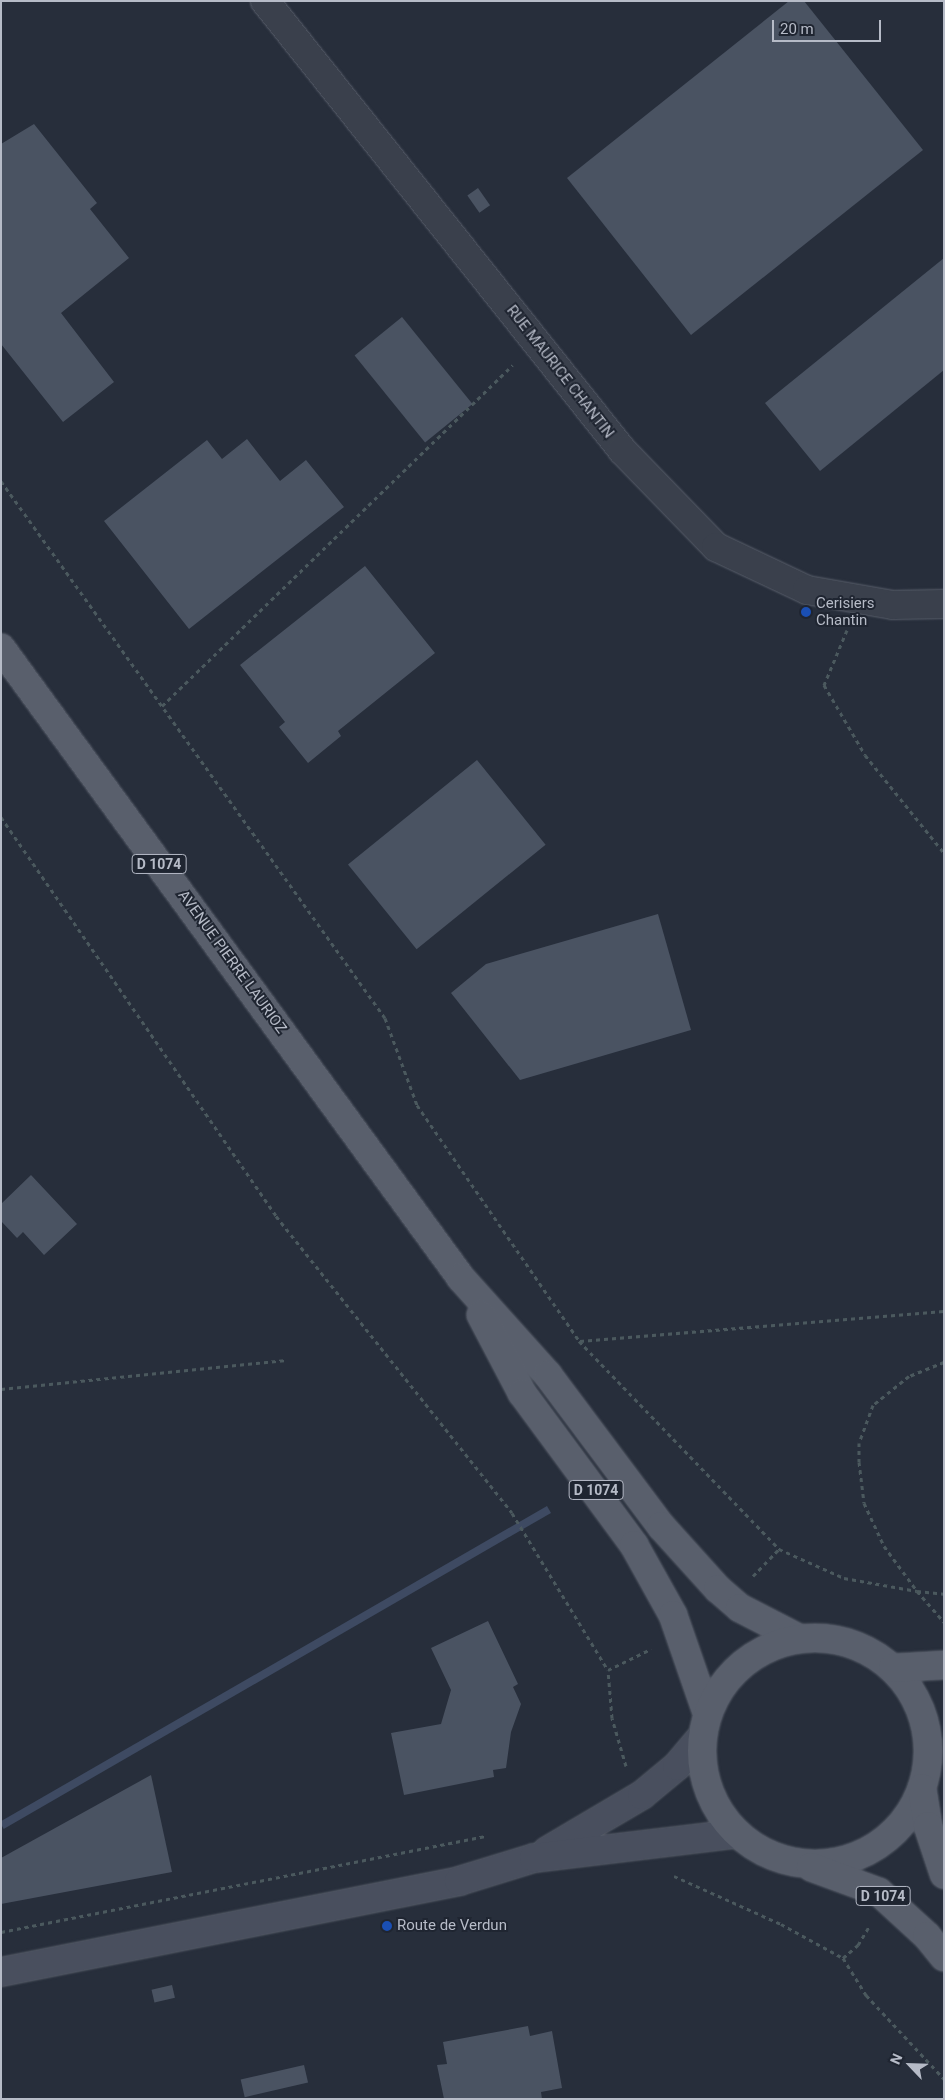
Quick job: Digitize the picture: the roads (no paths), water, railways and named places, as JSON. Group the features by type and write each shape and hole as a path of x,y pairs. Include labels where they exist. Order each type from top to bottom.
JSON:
{"main road":[{"name":"AVENUE PIERRE LAURIOZ","path":"1,648 461,1278 548,1375 662,1526 730,1600 798,1638"},
{"name":"AVENUE PIERRE LAURIOZ","path":"461,1278 522,1393 634,1545 682,1636 704,1725 703,1772 711,1799 736,1834 756,1849 802,1864"},
{"path":"534,1858 642,1795 677,1766 704,1725 727,1678 758,1651 798,1638 849,1642 872,1652 893,1668 920,1708 936,1749 922,1788 908,1815 888,1838 847,1859 802,1864"},
{"path":"893,1668 944,1665"},
{"path":"922,1788 928,1826 944,1874"},
{"path":"1,1972 459,1881 534,1858 661,1840 736,1834"},
{"name":"D 1074","path":"802,1864 858,1883 893,1902 944,1957"}],"street":[{"name":"RUE MAURICE CHANTIN","path":"265,1 622,450 716,547 807,590 893,605 944,604"}],"water":[{"path":"547,1506 551,1513 4,1829 1,1821"}],"place":[{"name":"Cerisiers Chantin","path":"806,612"},
{"name":"Route de Verdun","path":"387,1926"}]}
